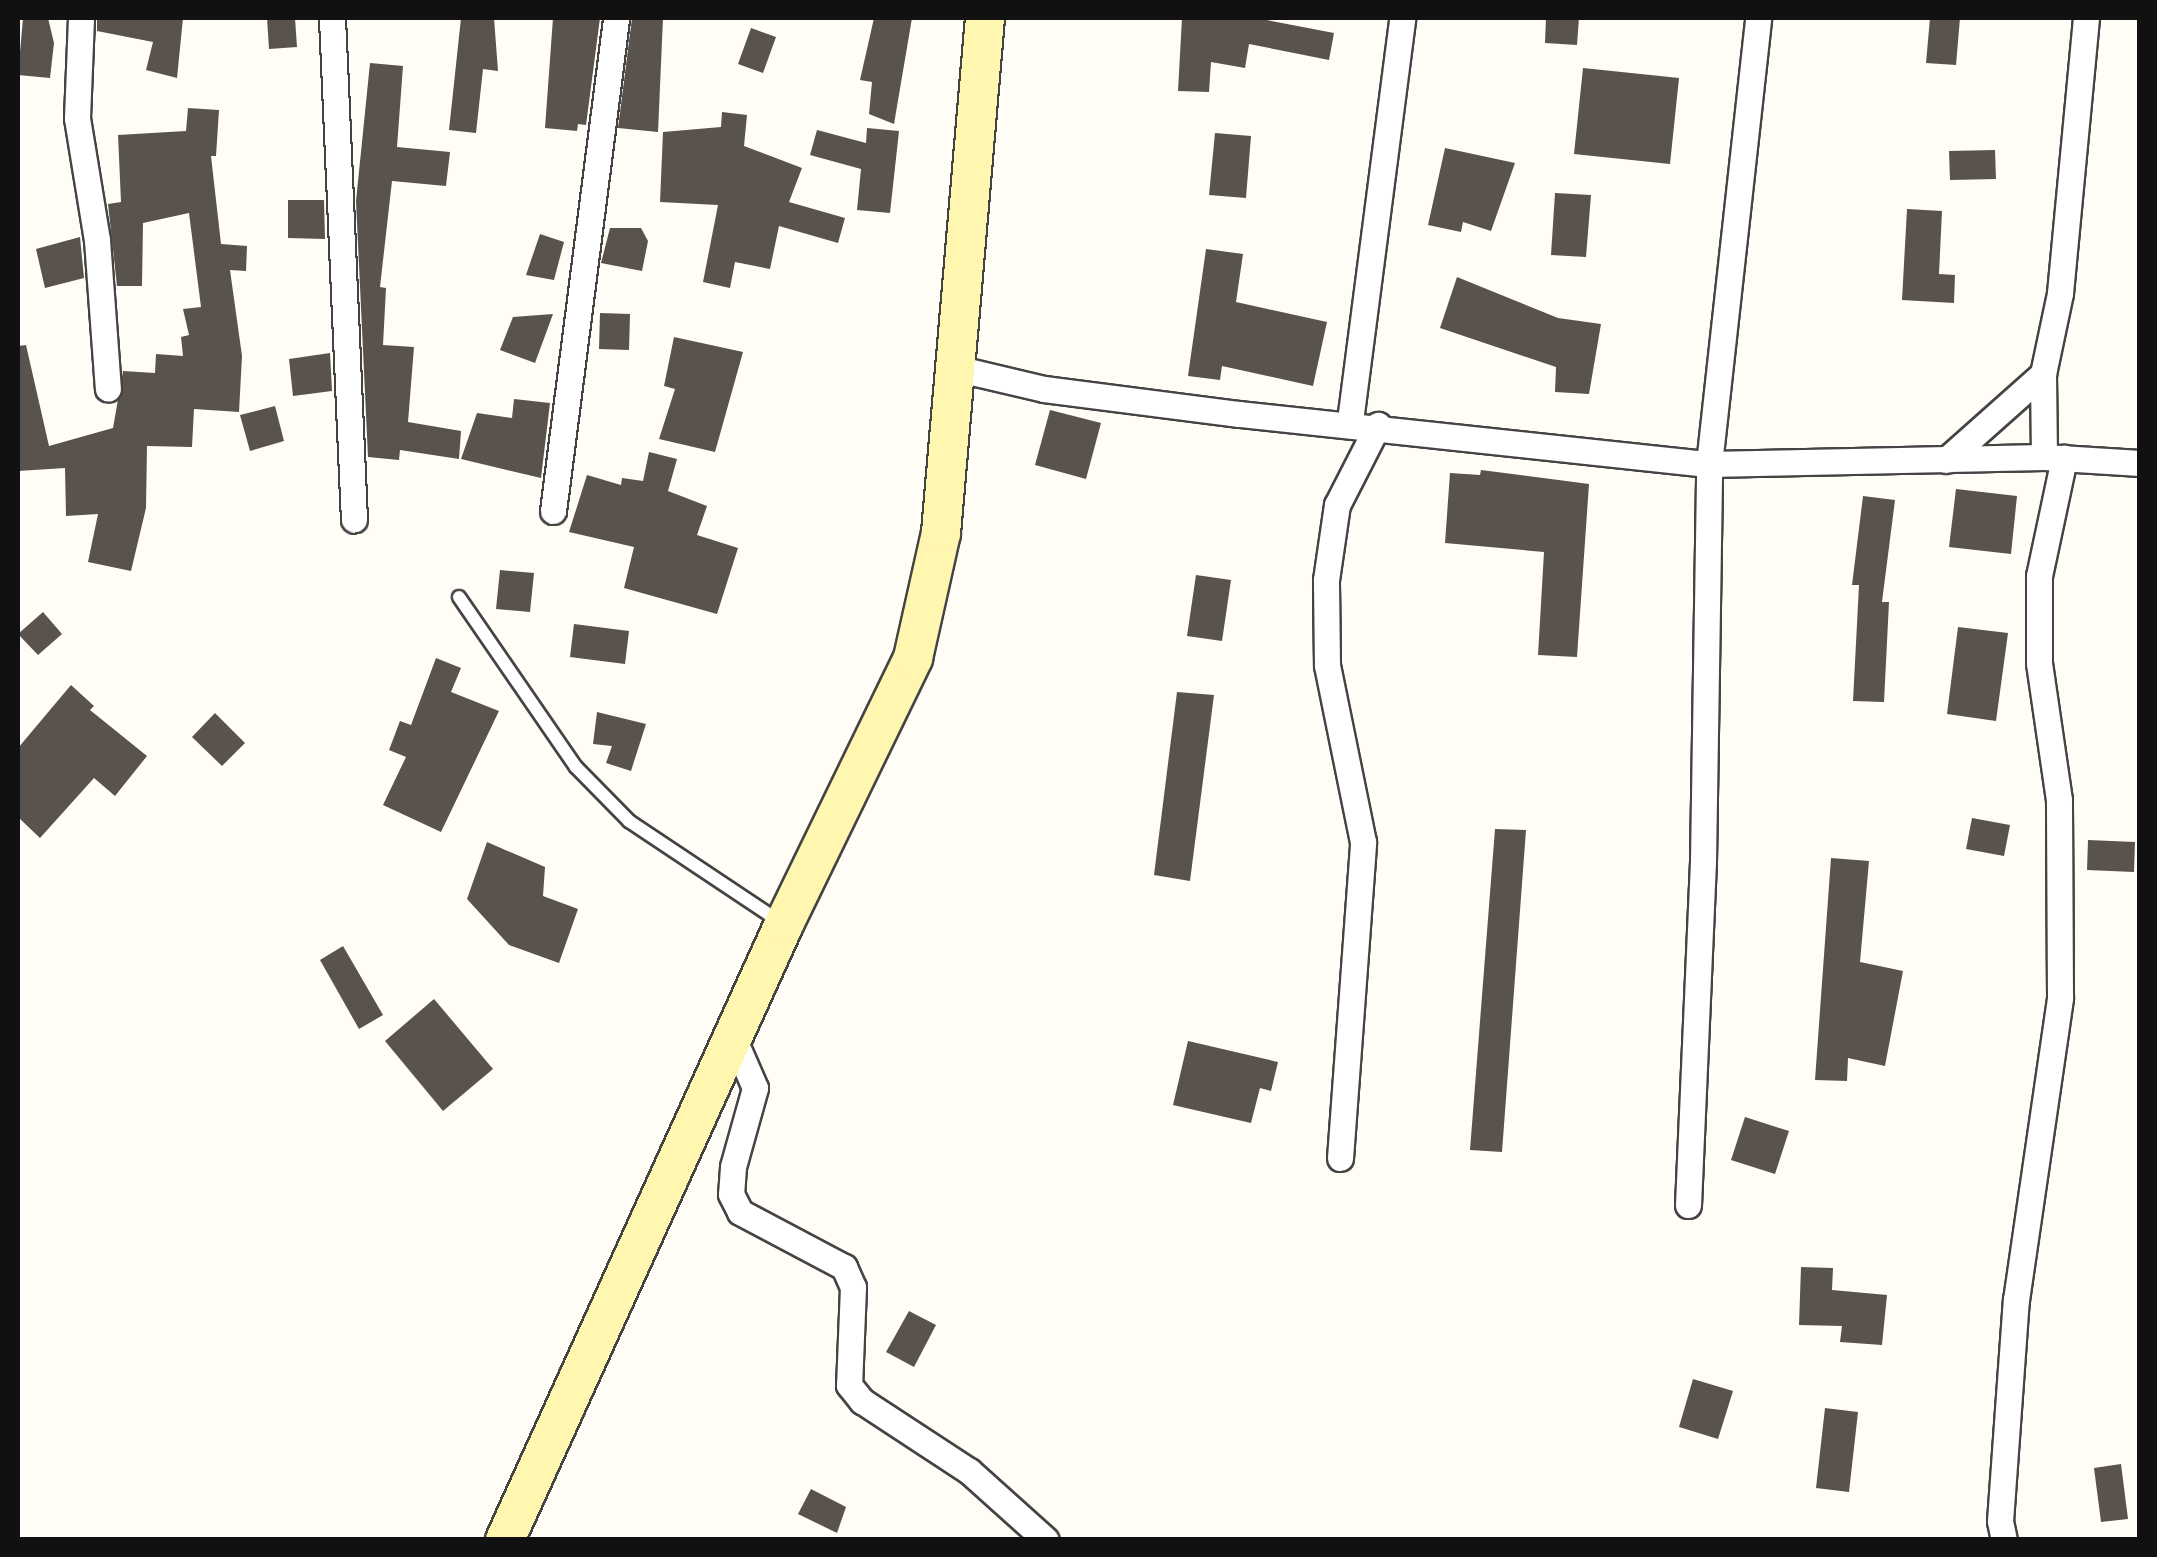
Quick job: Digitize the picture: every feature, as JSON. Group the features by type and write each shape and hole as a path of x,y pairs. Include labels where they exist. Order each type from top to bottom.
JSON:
{"street":[{"path":"81,18 77,118 97,240 108,389"},
{"path":"332,18 354,520"},
{"path":"553,511 616,18"},
{"path":"505,1540 735,1042 784,924 913,658 941,533 985,18"},
{"path":"1350,421 1402,18"},
{"path":"1688,1205 1704,861 1709,464 1758,18"},
{"path":"2004,1540 2000,1521 2016,1300 2060,997 2059,800 2039,663 2039,576 2054,457 2043,374 2060,293 2086,18"},
{"path":"954,368 1044,389 1709,464 2054,457 2140,463"},
{"path":"1946,460 2043,374"},
{"path":"1340,1158 1363,842 1326,664 1326,580 1337,505 1378,424"},
{"path":"735,1042 755,1088 733,1167 731,1194 740,1212 844,1267 854,1287 849,1385 862,1401 969,1471 1046,1540"}],"lane":[{"path":"459,597 576,767 629,821 784,924"}],"building":[{"path":"23,18 48,18 54,43 50,78 18,75"},
{"path":"97,18 183,18 177,78 146,70 153,42 97,31"},
{"path":"267,18 295,18 297,47 269,49"},
{"path":"461,18 494,18 498,71 483,69 476,133 449,130"},
{"path":"553,18 600,18 586,125 578,124 577,131 545,128"},
{"path":"632,18 663,18 658,132 618,128"},
{"path":"874,18 912,18 894,124 869,114 872,82 860,80"},
{"path":"1182,18 1256,18 1334,33 1329,60 1249,44 1245,68 1211,62 1209,92 1178,91"},
{"path":"1546,18 1579,18 1577,45 1545,43"},
{"path":"1930,18 1960,18 1956,65 1926,63"},
{"path":"751,28 776,37 763,73 738,64"},
{"path":"370,63 403,66 397,147 450,152 446,186 392,181 380,287 386,288 383,345 414,347 408,422 461,431 459,459 400,450 399,460 368,457 356,201"},
{"path":"1583,68 1679,78 1670,164 1574,154"},
{"path":"188,108 219,110 216,156 211,156 221,244 247,246 246,271 230,270 242,356 239,412 194,409 192,447 147,446 146,508 131,571 88,562 98,514 66,516 65,468 18,471 18,346 26,345 49,446 113,428 123,371 155,373 156,354 183,356 181,337 189,335 183,309 201,307 189,213 143,223 142,286 117,286 108,204 121,202 118,135 186,131"},
{"path":"722,112 747,115 744,146 802,168 789,202 845,218 838,243 779,226 770,269 735,262 730,288 703,282 718,205 660,202 663,132 721,127"},
{"path":"867,128 899,131 890,213 857,210 861,169 810,155 817,130 866,143"},
{"path":"1215,133 1251,136 1246,198 1209,195"},
{"path":"1445,148 1515,163 1491,231 1463,222 1461,232 1428,225"},
{"path":"1995,150 1996,179 1950,180 1949,151"},
{"path":"1555,193 1591,195 1586,257 1551,255"},
{"path":"288,200 324,200 325,239 288,238"},
{"path":"1907,209 1942,211 1939,274 1955,275 1954,303 1902,300"},
{"path":"610,228 641,228 648,241 642,271 601,263"},
{"path":"540,234 564,242 554,280 526,275"},
{"path":"80,237 84,278 45,288 36,249"},
{"path":"1206,249 1243,254 1236,302 1327,322 1313,386 1222,366 1220,380 1188,376"},
{"path":"1457,277 1558,318 1601,324 1589,394 1555,392 1556,367 1440,328"},
{"path":"600,313 630,314 629,350 599,349"},
{"path":"553,314 535,363 500,350 513,317"},
{"path":"674,337 743,352 715,452 659,439 675,389 664,386"},
{"path":"330,353 332,391 293,396 289,359"},
{"path":"514,399 550,403 541,478 461,459 477,413 512,418"},
{"path":"275,406 284,441 250,451 240,415"},
{"path":"1050,410 1101,423 1086,479 1035,465"},
{"path":"649,452 677,459 668,491 707,506 697,535 738,548 717,614 624,588 634,547 569,532 587,475 621,485 622,478 643,481"},
{"path":"1481,470 1589,484 1577,657 1538,655 1544,552 1445,543 1450,473 1480,475"},
{"path":"1956,489 2017,496 2011,554 1949,547"},
{"path":"1863,496 1895,500 1882,602 1889,602 1884,702 1853,701 1859,585 1852,585"},
{"path":"500,570 534,573 530,612 496,609"},
{"path":"1196,575 1231,580 1222,641 1187,636"},
{"path":"43,612 62,634 38,655 18,634"},
{"path":"574,624 629,631 625,664 570,657"},
{"path":"1958,627 2008,633 1996,721 1947,714"},
{"path":"436,658 461,668 451,692 499,711 441,832 383,805 406,757 389,750 400,721 411,725"},
{"path":"71,685 94,706 90,710 147,756 115,796 94,778 40,838 18,817 18,748"},
{"path":"1177,692 1214,695 1190,881 1154,875"},
{"path":"597,712 646,724 631,771 606,763 612,746 593,744"},
{"path":"215,713 245,743 222,766 192,737"},
{"path":"1972,818 2010,825 2004,856 1966,849"},
{"path":"1495,829 1526,830 1502,1152 1470,1150"},
{"path":"2088,840 2135,842 2134,872 2087,870"},
{"path":"487,842 545,867 543,896 578,909 559,963 509,945 467,899"},
{"path":"1831,858 1869,861 1860,962 1903,971 1885,1066 1848,1058 1847,1081 1815,1080"},
{"path":"343,946 383,1015 359,1029 320,960"},
{"path":"434,999 493,1069 443,1111 385,1041"},
{"path":"1188,1041 1278,1062 1271,1091 1260,1088 1251,1123 1173,1105"},
{"path":"1745,1117 1789,1131 1775,1174 1731,1160"},
{"path":"1801,1267 1833,1268 1832,1290 1887,1295 1882,1345 1840,1342 1842,1326 1799,1325"},
{"path":"909,1311 936,1325 914,1367 886,1352"},
{"path":"1693,1379 1733,1391 1718,1439 1679,1427"},
{"path":"1825,1408 1858,1412 1849,1492 1816,1488"},
{"path":"2121,1464 2128,1519 2101,1522 2094,1468"},
{"path":"811,1489 846,1507 837,1533 798,1514"}]}
